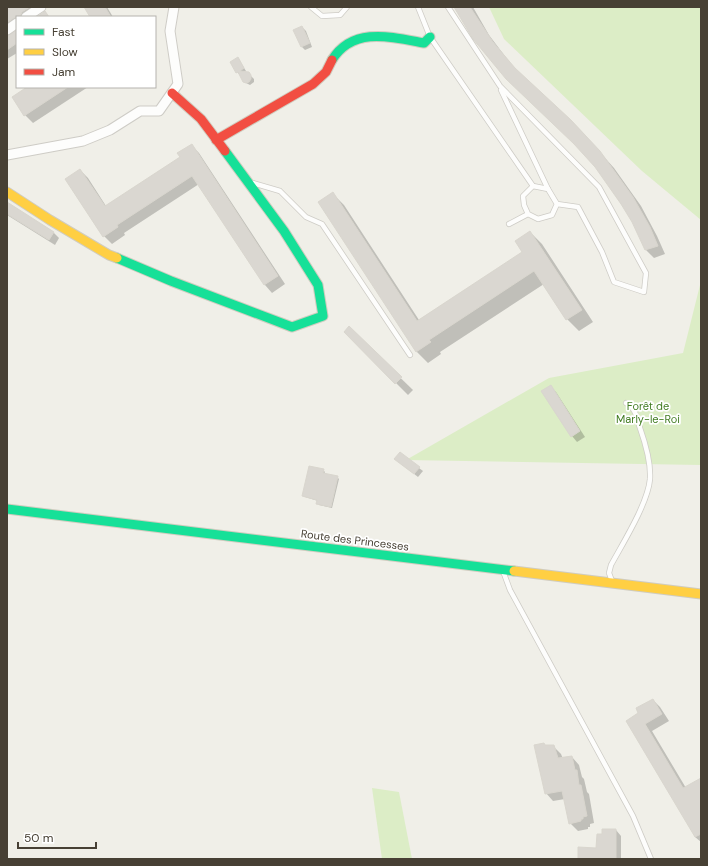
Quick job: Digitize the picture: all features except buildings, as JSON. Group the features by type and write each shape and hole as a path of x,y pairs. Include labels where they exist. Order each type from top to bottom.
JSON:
{"street":[{"path":"27,16 40,7"},
{"path":"7,155 84,141 110,130 140,111 159,111 178,84 170,31 174,7"},
{"path":"7,30 16,24"},
{"path":"216,140 313,84 326,72 333,58 342,48 352,42 369,36 388,36 424,44 430,37"},
{"path":"7,192 50,220 109,255 170,281 292,327 322,316 318,285 284,231 201,119 172,93"},
{"name":"Route des Princesses","path":"7,510 701,594"}],"lane":[{"path":"311,7 322,16 340,14 347,7"},
{"path":"418,7 430,37 533,186 548,189"},
{"path":"448,7 500,86 548,189 557,204"},
{"path":"500,86 599,187 646,273 644,292 614,282 602,252 578,207 557,204"},
{"path":"247,182 280,191 306,217 322,224 410,355"},
{"path":"533,186 523,196 524,205 528,214 538,219 552,215 557,204"},
{"path":"508,224 528,214"},
{"path":"613,583 609,573 611,565 640,509 650,480 649,461 642,435 634,410 631,405 626,403"},
{"path":"503,570 510,590 633,816 651,859"}],"green space":[{"path":"489,7 701,7 701,220 642,171 504,39"},
{"name":"Forêt de Marly-le-Roi","path":"701,281 701,465 406,460 549,378 683,353"},
{"path":"372,788 399,792 412,859 382,859"}],"traffic: fast":[{"path":"332,60 341,49 351,42 362,38 374,36 399,38 424,43 430,37"},
{"path":"117,258 171,281 292,327 323,316 318,285 284,231 225,151"},
{"path":"7,509 514,571"}],"traffic: slow":[{"path":"7,192 50,220 109,255 117,258"},
{"path":"514,571 701,594"}],"traffic: jam":[{"path":"216,140 313,84 326,72 332,60"},
{"path":"172,93 201,119 225,151"}]}
